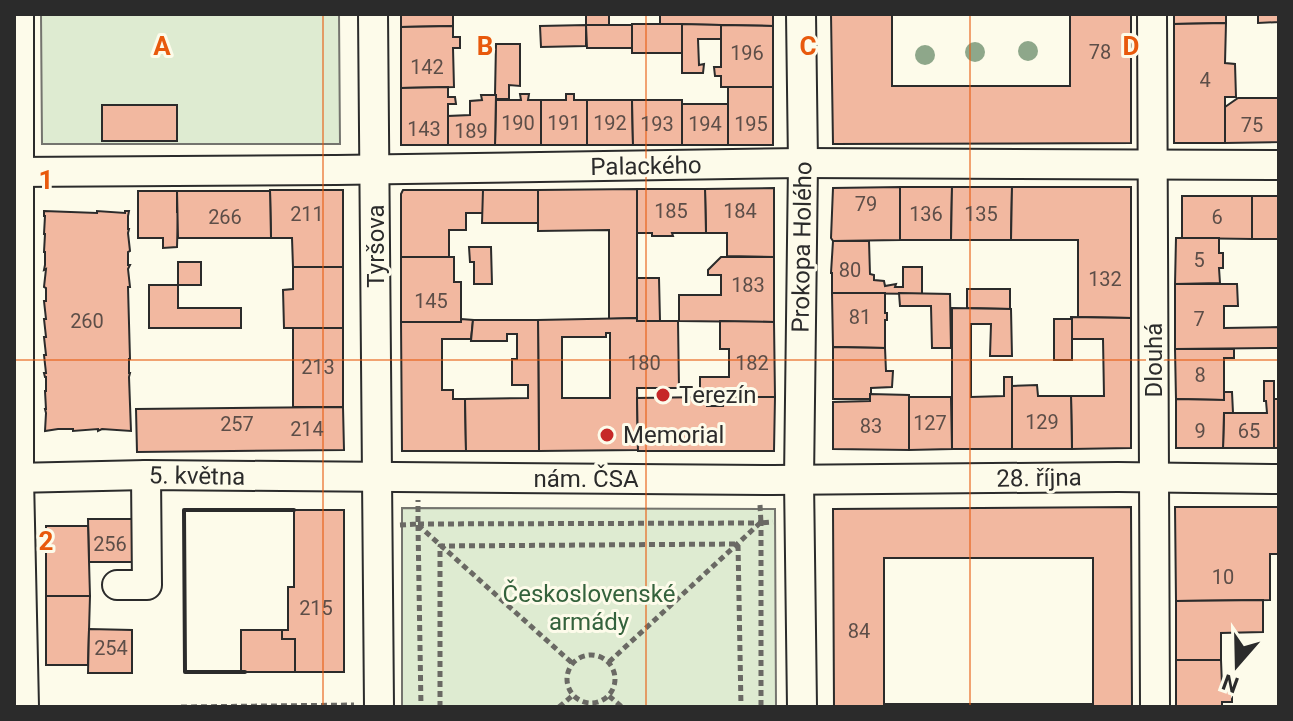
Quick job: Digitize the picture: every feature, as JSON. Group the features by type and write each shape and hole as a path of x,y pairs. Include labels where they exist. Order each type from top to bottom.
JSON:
{"street":[{"path":"19,14 16,478 24,707"},
{"name":"Tyršova","path":"373,14 376,478"},
{"name":"Prokopa Holého","path":"799,480 803,163 801,14"},
{"name":"Dlouhá","path":"1152,14 1155,707"},
{"name":"Palackého","path":"17,172 803,163 1279,165"},
{"path":"117,585 147,585 146,475"},
{"name":"5. května","path":"16,478 146,475 376,478"},
{"name":"28. října","path":"799,480 1155,476 1279,479"},
{"path":"376,478 379,706"},
{"name":"nám. ČSA","path":"376,478 799,480"},
{"path":"799,480 802,707"}],"path":[{"path":"760,480 761,707"},
{"path":"418,524 799,522"},
{"path":"609,662 761,523"},
{"path":"418,524 572,663"},
{"path":"418,524 421,707"},
{"path":"440,546 738,544"},
{"path":"738,544 741,707"},
{"path":"440,546 440,707"},
{"path":"590,655 609,662 615,675 609,696 591,706 572,696 566,676 572,663 577,658 590,655"},
{"path":"559,707 572,696"},
{"path":"609,696 622,707"},
{"path":"181,707 379,706"}],"green space":[{"path":"41,14 339,14 340,144 42,144"},
{"name":"Československé armády","path":"402,508 775,509 776,707 402,707"}],"building":[{"path":"401,14 453,14 453,26 401,27"},
{"path":"586,14 609,14 609,25 586,25"},
{"path":"660,14 773,14 773,26 660,24"},
{"path":"831,14 892,14 892,86 1070,86 1070,14 1131,14 1131,143 833,144"},
{"path":"1174,14 1226,14 1226,23 1174,24"},
{"path":"1258,14 1279,14 1279,22 1258,23"},
{"path":"1226,23 1225,63 1235,64 1236,97 1225,97 1225,143 1174,143 1174,24"},
{"path":"632,24 682,24 682,53 632,53"},
{"path":"682,24 721,25 721,39 698,39 699,65 704,64 703,73 682,73"},
{"path":"586,25 632,25 632,48 587,48"},
{"path":"586,25 586,46 541,47 540,26"},
{"path":"721,25 773,26 773,87 721,87 721,76 715,76 714,67 721,67"},
{"path":"453,26 453,37 460,37 460,48 453,48 454,87 401,88 401,27"},
{"path":"496,44 520,44 520,86 509,85 509,99 496,99 495,95"},
{"path":"448,87 448,97 455,97 456,104 448,104 448,145 401,145 401,88"},
{"path":"728,87 773,87 773,145 728,145"},
{"path":"520,94 529,94 528,100 541,100 541,145 495,145 496,100 521,100"},
{"path":"566,94 574,94 574,100 587,100 587,145 541,145 541,100 566,100"},
{"path":"481,95 496,95 495,145 448,145 448,116 470,115 470,101 482,100"},
{"path":"1238,98 1279,98 1279,142 1225,143 1225,107"},
{"path":"587,100 632,100 633,145 587,145"},
{"path":"632,100 682,100 682,145 633,145"},
{"path":"682,104 728,104 728,145 682,145"},
{"path":"102,105 177,105 177,141 102,141"},
{"path":"900,187 952,187 951,240 900,240"},
{"path":"900,187 900,240 833,241 833,188"},
{"path":"952,187 1012,187 1011,240 951,240"},
{"path":"1012,187 1131,187 1131,318 1078,317 1078,240 1011,240"},
{"path":"774,188 774,257 727,256 727,233 706,233 705,189"},
{"path":"637,189 705,189 706,233 652,236 652,233 637,233"},
{"path":"637,189 637,318 609,319 609,230 538,231 538,190"},
{"path":"270,190 343,190 343,267 293,267 292,238 271,238"},
{"path":"403,190 483,190 483,213 466,213 466,230 449,230 449,257 401,257"},
{"path":"483,190 538,190 538,223 482,223"},
{"path":"138,191 177,191 177,247 163,248 163,238 138,238"},
{"path":"177,191 270,191 271,238 178,238"},
{"path":"1182,196 1252,196 1252,239 1182,238"},
{"path":"1252,196 1279,196 1279,239 1252,239"},
{"path":"44,211 129,211 131,431 45,431"},
{"path":"1176,238 1219,238 1219,253 1223,253 1223,268 1219,268 1220,283 1175,284"},
{"path":"833,241 869,241 870,274 874,275 874,280 884,281 885,286 896,284 895,287 903,287 903,267 922,267 922,294 832,293"},
{"path":"469,247 491,247 492,284 474,284 474,262 470,262"},
{"path":"401,257 454,257 454,282 461,282 461,322 401,322"},
{"path":"721,257 774,257 774,322 679,321 679,295 721,295 721,275 708,275 708,270"},
{"path":"178,262 201,262 201,285 178,285"},
{"path":"293,267 343,267 343,328 284,328 283,290 293,289"},
{"path":"637,278 659,278 660,321 637,321"},
{"path":"1175,284 1237,284 1238,306 1224,306 1224,328 1279,327 1279,348 1175,349"},
{"path":"149,285 178,285 178,308 241,308 241,328 149,328"},
{"path":"967,289 1010,289 1010,309 967,308"},
{"path":"832,293 885,293 885,348 833,347"},
{"path":"899,293 950,294 951,348 932,348 931,306 900,306"},
{"path":"952,308 1011,309 1012,356 990,356 991,324 971,324 971,397 1004,396 1004,377 1012,377 1012,449 952,449"},
{"path":"1071,317 1131,318 1131,448 1072,449 1071,396 1104,396 1103,339 1072,339"},
{"path":"637,318 637,321 678,321 679,388 637,388 638,450 539,451 538,320","holes":["606,333 610,333 610,398 562,398 562,337 606,337"]},
{"path":"461,319 473,320 471,339 442,339 442,390 453,390 453,399 465,399 466,451 402,451 401,322 461,322"},
{"path":"1054,319 1072,319 1072,360 1054,360"},
{"path":"473,320 538,320 539,451 466,451 465,399 528,398 528,385 512,385 512,359 517,359 517,334 507,334 507,341 471,341"},
{"path":"720,321 774,322 775,397 700,397 700,377 729,377 729,349 720,349"},
{"path":"293,328 343,328 343,407 293,407"},
{"path":"833,347 885,348 886,371 893,371 892,387 871,388 871,399 833,399"},
{"path":"1175,349 1234,349 1234,358 1224,358 1224,400 1176,399"},
{"path":"1264,381 1274,381 1274,448 1223,448 1224,413 1267,413"},
{"path":"1037,385 1038,396 1071,396 1072,449 1012,449 1012,386"},
{"path":"1224,392 1232,392 1233,413 1224,413 1223,448 1176,448 1176,399 1224,400"},
{"path":"870,394 909,395 909,450 833,449 833,402 870,401"},
{"path":"707,397 707,406 723,406 723,397 775,397 774,451 638,451 637,398"},
{"path":"909,397 951,397 952,449 909,450"},
{"path":"1274,399 1279,399 1279,448 1274,448"},
{"path":"343,407 344,450 137,452 136,409"},
{"path":"1131,507 1132,707 834,707 833,509","holes":["884,558 1093,558 1093,704 884,704"]},
{"path":"1175,507 1279,507 1279,554 1270,554 1270,600 1176,601"},
{"path":"294,510 344,510 344,672 295,672 295,639 282,639 282,630 288,630 288,587 294,587"},
{"path":"88,519 132,519 132,562 89,562"},
{"path":"46,526 88,526 90,596 46,596"},
{"path":"46,596 90,596 88,665 46,665"},
{"path":"1263,600 1263,632 1221,633 1221,660 1176,660 1176,601"},
{"path":"89,629 132,630 132,673 88,673"},
{"path":"241,630 282,630 282,639 295,639 295,672 241,672"},
{"path":"1176,660 1221,660 1222,686 1232,685 1232,702 1222,702 1222,707 1176,707"}],"wall":[{"path":"245,672 185,672 184,510 294,510"}],"place":[{"name":"Terezín","path":"663,395"},
{"name":"Memorial","path":"607,435"}]}
